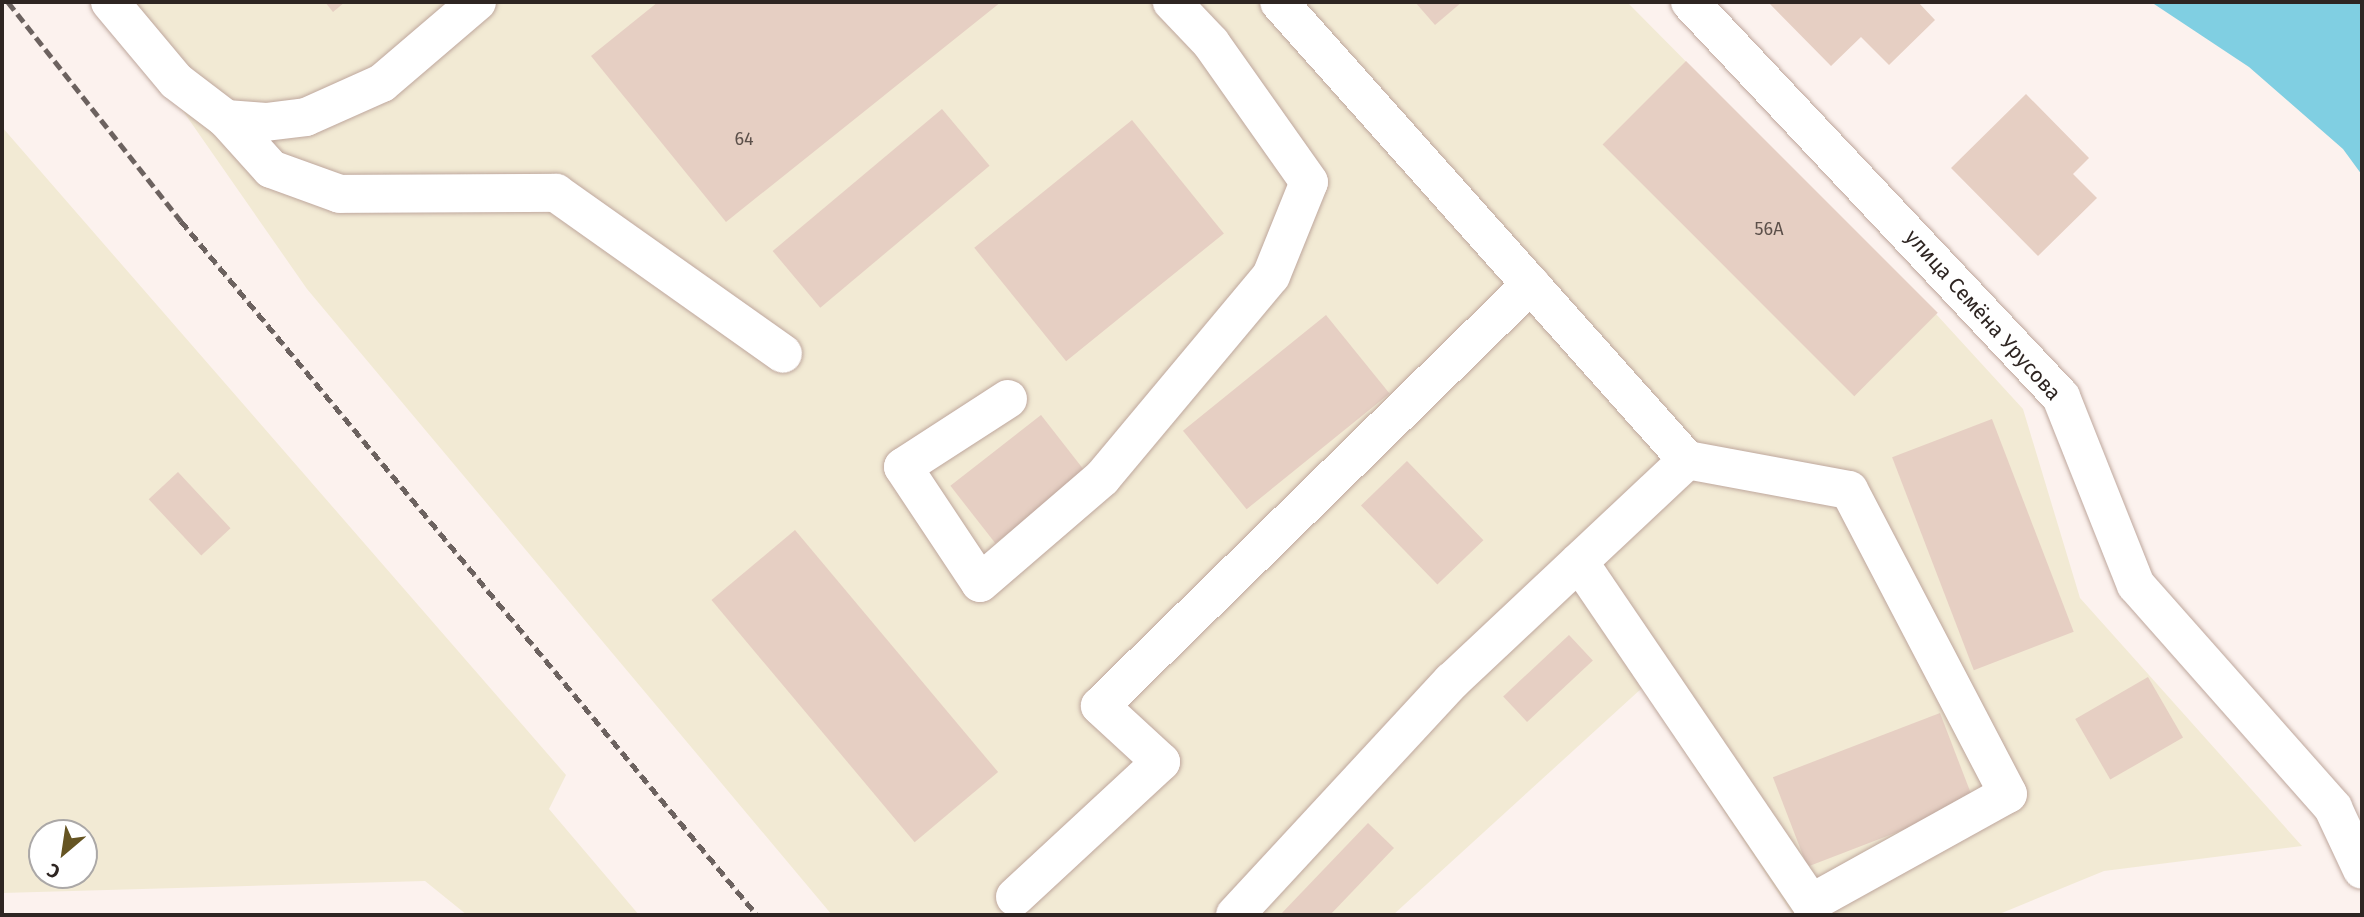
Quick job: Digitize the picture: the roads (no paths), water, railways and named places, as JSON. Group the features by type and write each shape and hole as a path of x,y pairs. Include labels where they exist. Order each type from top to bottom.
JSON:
{"street":[{"path":"110,2 176,80 226,119 271,169 340,194 556,193 783,354"},
{"path":"226,119 266,122 306,117 382,83 477,2"},
{"path":"1008,399 903,467 980,583 1102,478 1271,276 1309,182 1210,43 1172,2"},
{"path":"1279,2 1687,460 1849,490 2008,794 1811,902 1579,562"},
{"name":"улица Семёна Урусова","path":"1690,2 2061,397 2136,585 2333,808 2362,870"},
{"path":"1015,897 1161,762 1100,706 1531,284"},
{"path":"1235,915 1452,681 1687,460"}],"water":[{"path":"2151,2 2362,2 2362,175 2343,149 2249,67"}],"railway":[{"path":"8,2 181,221 757,915"}]}
